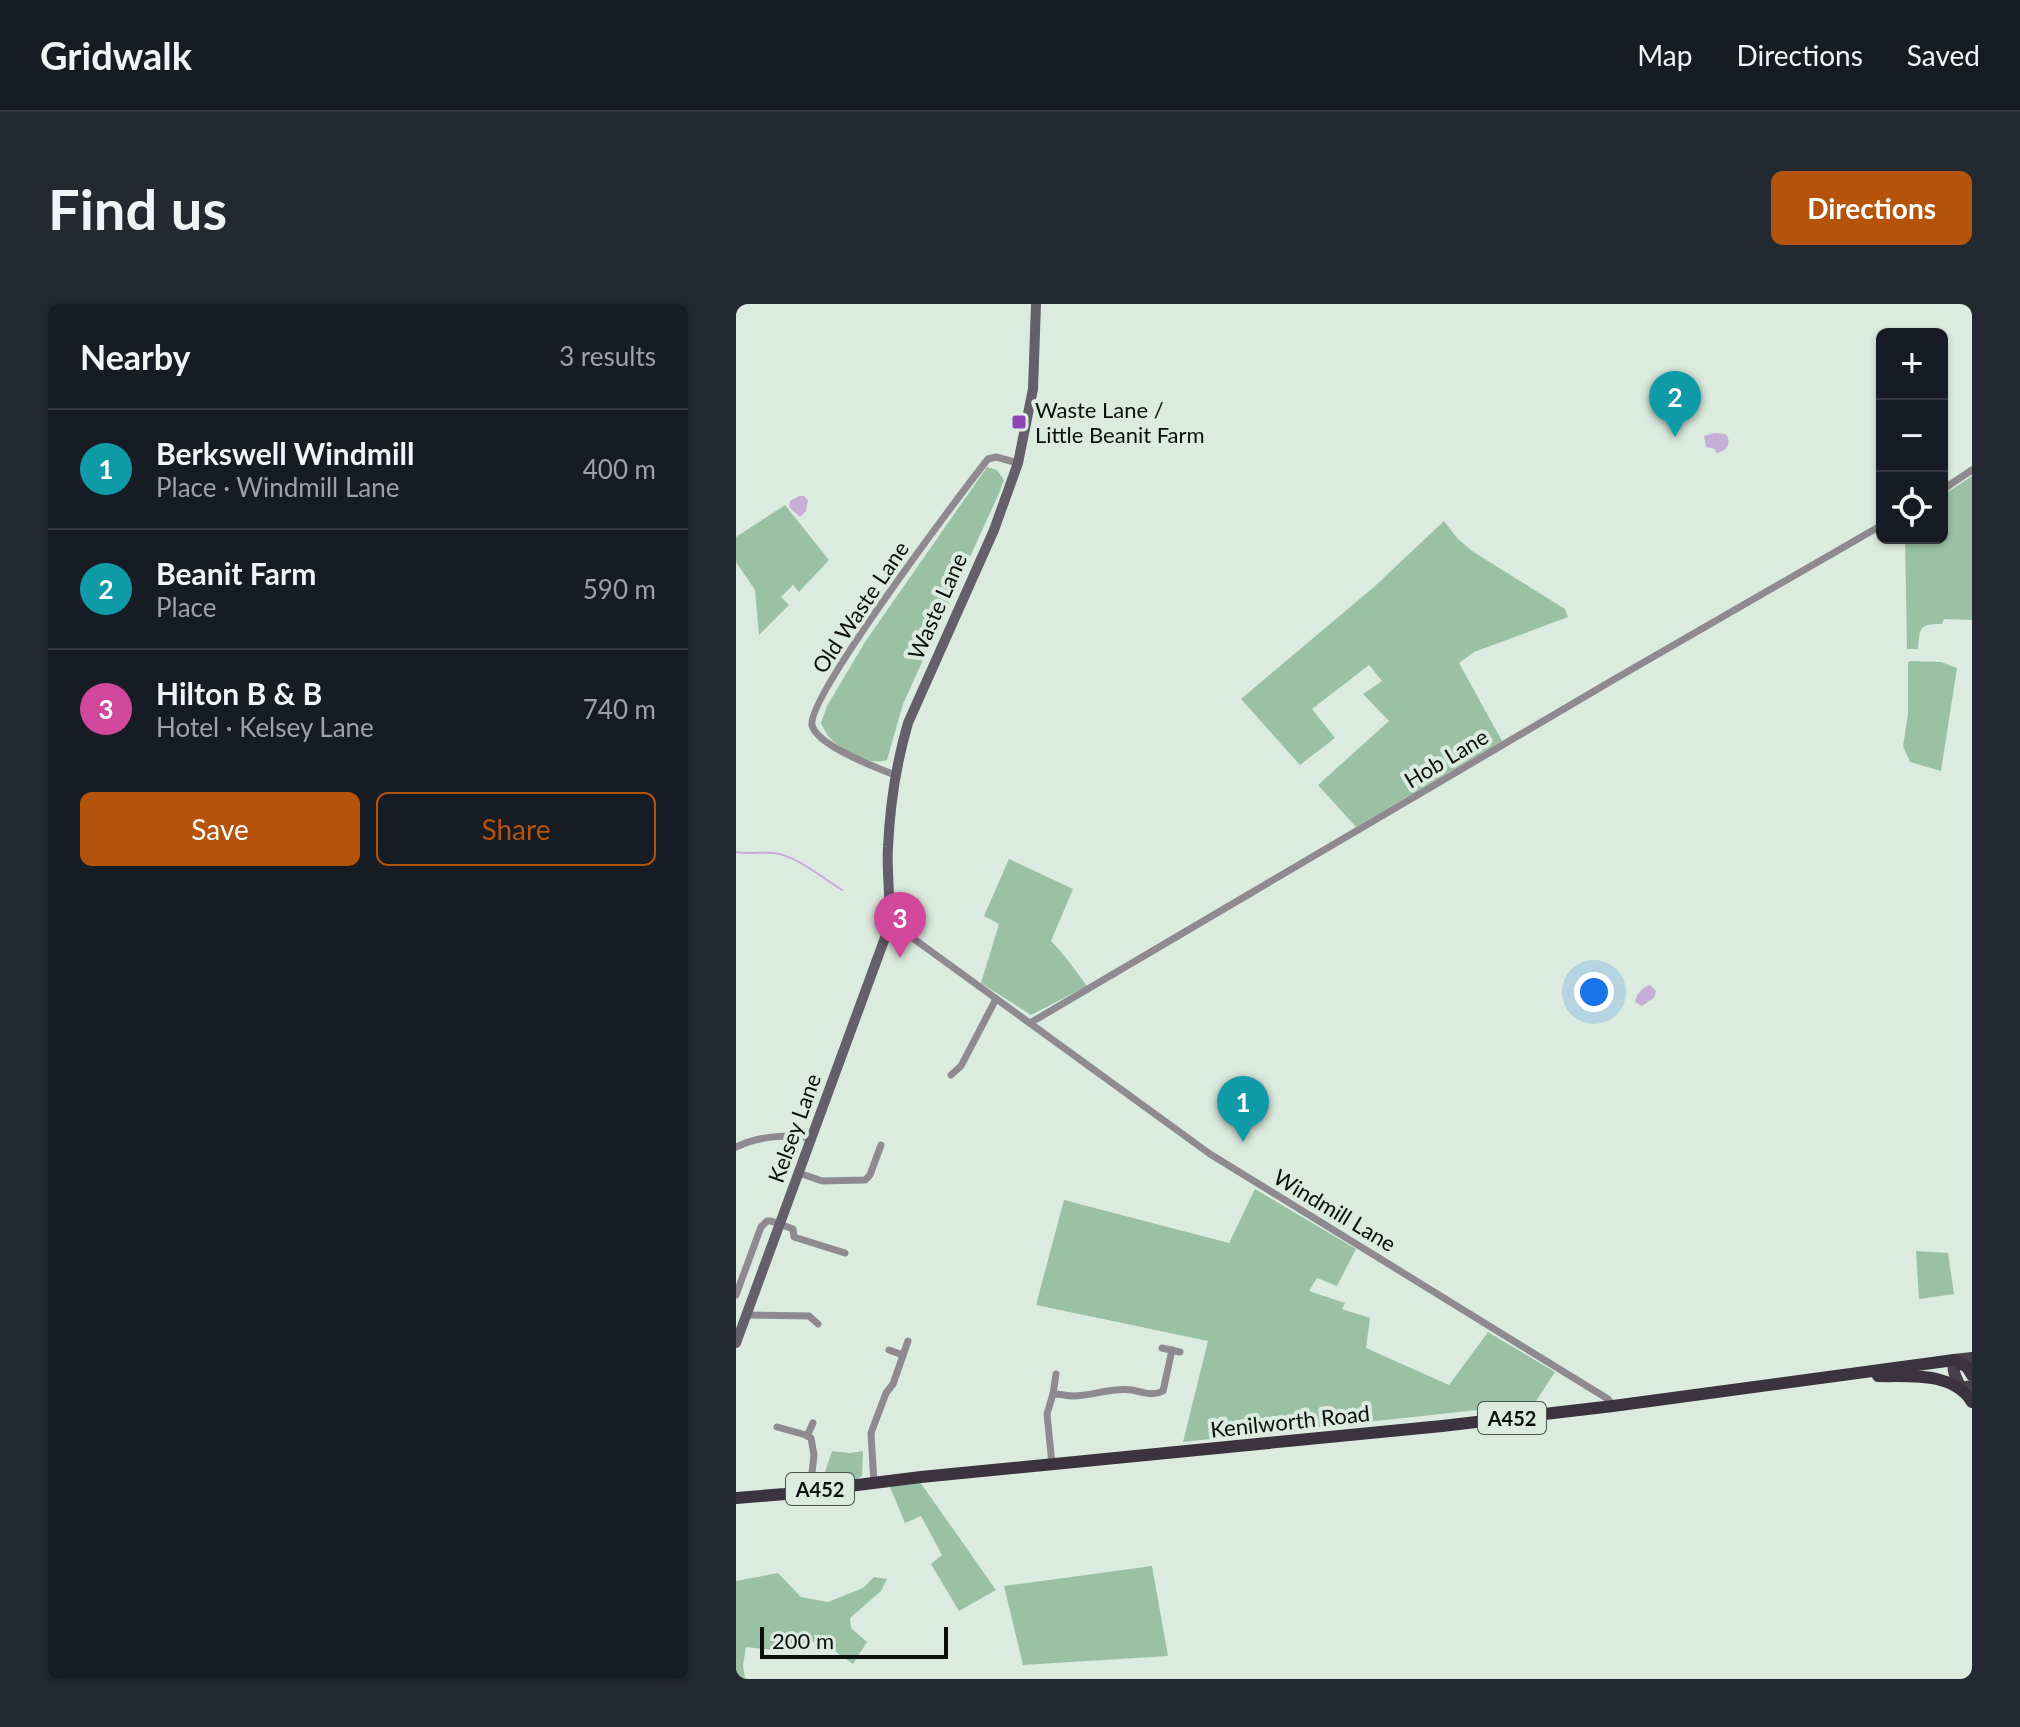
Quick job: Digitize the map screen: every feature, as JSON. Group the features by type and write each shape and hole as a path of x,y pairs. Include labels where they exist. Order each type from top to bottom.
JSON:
{"highway":[{"name":"A452","path":"1847,1374 1954,1360"},
{"path":"1954,1360 1967,1367 1972,1375"},
{"name":"Kenilworth Road","path":"736,1498 1414,1429 1847,1374"},
{"name":"A452","path":"1847,1374 1921,1377 1967,1387"},
{"path":"1967,1387 1972,1402"}],"main road":[{"name":"Waste Lane","path":"888,926 888,849 895,775 908,723 994,530 1018,463 1033,389 1036,304"},
{"name":"Kelsey Lane","path":"737,1340 888,926"},
{"name":"A452","path":"1954,1360 1972,1358"},
{"path":"1954,1360 1954,1374 1967,1387"}],"street":[{"name":"Old Waste Lane","path":"895,775 826,742 814,730 813,717 829,684 882,603 988,459 996,457 1018,463"},
{"path":"1948,486 1972,470"},
{"name":"Hob Lane","path":"1030,1023 1876,528"},
{"name":"Windmill Lane","path":"888,926 903,931 1210,1154 1608,1399 1613,1406"},
{"path":"951,1075 965,1069 996,999"},
{"path":"736,1147 764,1137 812,1138"},
{"path":"799,1173 822,1181 865,1180 870,1175 881,1145"},
{"path":"867,1151 877,1154"},
{"path":"736,1295 761,1227 767,1221 793,1229 794,1237 845,1253"},
{"path":"830,1259 834,1249"},
{"path":"746,1315 809,1316 818,1324"},
{"path":"874,1483 871,1433 908,1341"},
{"path":"1053,1394 1073,1396 1129,1389 1159,1394 1163,1391 1176,1351 1162,1348"},
{"path":"889,1350 903,1355"},
{"path":"1052,1464 1047,1414 1056,1374"},
{"path":"807,1436 813,1423"},
{"path":"777,1427 807,1436 812,1442 814,1455 810,1490"}],"green space":[{"path":"987,467 997,470 1004,480 903,704 887,760 873,761 858,757 837,745 826,732 821,723 827,706 865,642"},
{"path":"1972,476 1972,620 1944,619 1942,624 1925,626 1920,631 1918,649 1907,649 1905,544 1948,544 1948,492"},
{"path":"785,505 829,560 799,592 793,585 781,597 789,605 759,635 755,590 736,562 736,537"},
{"path":"1444,521 1472,551 1565,609 1568,617 1474,652 1459,663 1502,741 1356,827 1318,785 1389,721 1363,694 1382,681 1369,665 1312,709 1335,738 1300,765 1241,699 1375,586"},
{"path":"1908,662 1941,662 1957,668 1941,771 1910,762 1903,746 1908,714"},
{"path":"1009,859 1073,889 1051,941 1087,986 1031,1015 981,983 999,924 984,916"},
{"path":"1255,1189 1356,1249 1337,1286 1317,1278 1309,1291 1345,1303 1342,1309 1370,1318 1366,1348 1449,1385 1488,1332 1555,1372 1534,1404 1183,1442 1208,1341 1036,1305 1064,1200 1229,1243"},
{"path":"1916,1251 1948,1253 1954,1294 1919,1299"},
{"path":"832,1451 863,1451 862,1476 855,1480 821,1484"},
{"path":"920,1482 996,1590 959,1611 931,1564 942,1555 921,1516 905,1523 890,1487"},
{"path":"1152,1566 1168,1656 1023,1665 1004,1586"},
{"path":"778,1573 801,1597 828,1602 863,1588 874,1577 887,1579 881,1591 850,1618 851,1628 867,1642 853,1664 833,1650 812,1641 783,1651 746,1647 743,1665 745,1679 736,1679 736,1581"}],"shaded area":[{"path":"1714,433 1728,437 1726,448 1716,453 1715,449 1706,447 1704,436"},
{"path":"799,496 808,500 806,511 800,517 789,507 790,501"},
{"path":"1650,985 1656,991 1654,998 1642,1006 1635,1002 1640,992"}],"waterway":[{"path":"736,852 782,855 842,890"}],"place":[{"name":"Waste Lane / Little Beanit Farm","path":"1019,422"},
{"name":"Beanit Farm","path":"1675,437"},
{"name":"Hilton B & B","path":"900,958"},
{"name":"Berkswell Windmill","path":"1243,1142"}]}
